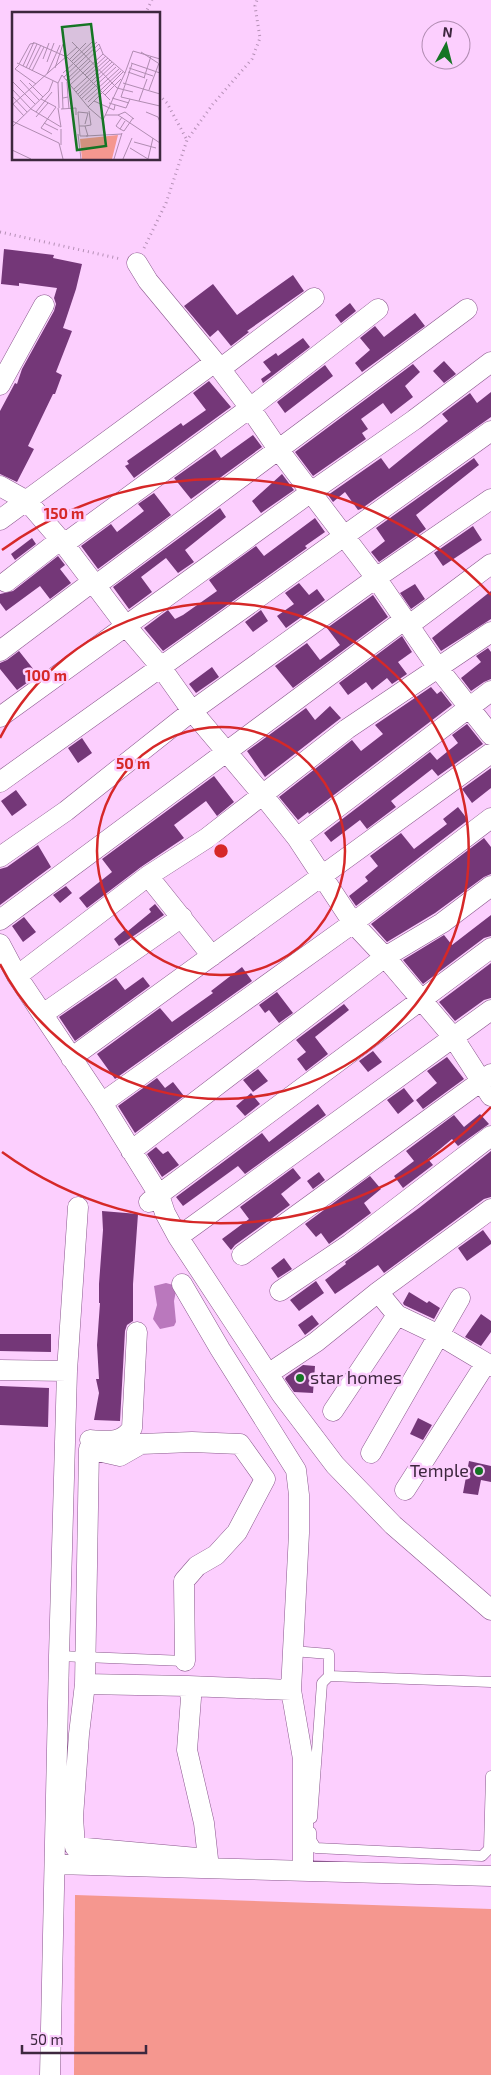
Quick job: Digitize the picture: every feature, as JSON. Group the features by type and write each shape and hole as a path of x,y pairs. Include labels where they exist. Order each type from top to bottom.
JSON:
{"street":[{"path":"137,262 148,280 250,408 278,449 376,578 438,668 491,735"},
{"path":"0,520 314,298"},
{"path":"0,385 44,304"},
{"path":"6,582 250,408 378,308"},
{"path":"0,651 467,309"},
{"path":"0,717 311,492 414,420 491,362"},
{"path":"0,782 491,431"},
{"path":"0,486 27,501 62,542 126,626 160,666 192,711 297,838 353,923 385,956 422,1000 453,1037 488,1084 242,1255"},
{"path":"0,857 66,811 192,711 376,578 491,499"},
{"path":"0,920 226,752 491,564"},
{"path":"17,976 148,876 207,838 347,729 491,632"},
{"path":"297,838 491,691"},
{"path":"70,1058 491,753"},
{"path":"102,1103 353,923 491,818"},
{"path":"148,876 212,956"},
{"path":"130,1151 385,956 442,923 491,886"},
{"path":"43,1014 182,917"},
{"path":"0,944 17,976 70,1058 102,1103 178,1237 282,1395 335,1466 393,1525 491,1610"},
{"path":"155,1198 491,948"},
{"path":"178,1237 491,1010"},
{"path":"280,1291 350,1244 491,1136"},
{"path":"50,2075 67,1372 78,1207"},
{"path":"268,1374 316,1342 378,1292 491,1209"},
{"path":"182,1284 220,1349 296,1470 299,1495 299,1533 291,1690 303,1759 303,1871"},
{"path":"378,1292 397,1315 489,1364 405,1490"},
{"path":"371,1453 460,1298"},
{"path":"333,1411 397,1315"},
{"path":"66,1439 111,1441 128,1435 132,1428 137,1332"},
{"path":"0,1370 67,1372"},
{"path":"185,1661 184,1581 197,1566 216,1555 237,1532 265,1479 240,1444 192,1442 141,1444 120,1456 89,1449 85,1684 73,1817 75,1847 208,1859 204,1824 187,1750 191,1698 188,1686"},
{"path":"85,1684 291,1690"},
{"path":"55,1864 491,1876"}],"lane":[{"path":"293,1651 329,1654 329,1676 322,1683 310,1840 316,1848 482,1856 489,1849 491,1776"},
{"path":"59,1656 185,1661"},
{"path":"329,1676 491,1682"}],"path":[{"path":"146,12 152,0"},
{"path":"0,232 137,262 166,203 187,140 213,104 252,59 260,38 255,6 257,0"},
{"path":"160,96 167,103 187,140"}],"shaded area":[{"path":"166,1283 177,1286 174,1301 176,1322 174,1326 160,1329 153,1319 157,1305 154,1286"},
{"path":"75,1895 491,1909 491,2075 74,2075"}],"building":[{"path":"4,249 54,255 53,258 82,264 63,328 72,331 56,372 62,375 55,394 53,394 28,446 34,449 17,482 0,474 0,411 15,383 17,384 22,369 54,311 56,304 54,298 57,288 19,283 19,286 1,284"},
{"path":"293,275 304,291 247,331 249,332 231,346 218,330 210,337 184,306 213,284 237,315"},
{"path":"350,303 356,311 341,323 335,315"},
{"path":"415,313 425,326 362,372 355,363 370,350 360,338 375,326 384,337"},
{"path":"303,338 310,347 263,383 261,379 271,372 263,362 276,353 278,356"},
{"path":"444,361 456,374 444,383 433,371"},
{"path":"413,364 420,372 405,386 413,397 391,414 383,403 361,419 368,429 362,433 366,439 313,476 295,452"},
{"path":"325,365 333,376 285,413 277,402"},
{"path":"209,381 231,407 134,478 125,466 129,464 127,461 181,423 183,426 206,410 193,393"},
{"path":"491,392 491,417 361,509 358,510 345,492 333,502 328,495 381,458 389,469 448,421 442,414 470,393 477,403"},
{"path":"253,435 262,447 191,499 174,478 215,449 221,458"},
{"path":"474,458 479,465 416,515 426,529 379,562 371,552 385,541 376,528"},
{"path":"282,474 294,490 261,513 252,501"},
{"path":"154,493 171,515 98,569 81,546 111,524 117,532 144,511 138,504"},
{"path":"220,508 226,517 185,550 194,562 178,573 166,558 141,577 152,592 129,609 113,587"},
{"path":"315,518 325,532 305,546 307,548 163,651 144,628 168,610 175,619 183,615 217,591 209,580 256,546 264,556"},
{"path":"473,526 482,540 443,566 434,553"},
{"path":"32,538 36,544 15,560 11,554"},
{"path":"58,556 65,565 60,569 71,583 50,599 40,586 6,611 0,603 0,594 13,591"},
{"path":"299,583 309,595 317,589 325,600 286,628 277,616 294,604 285,593"},
{"path":"415,584 425,599 411,609 400,593"},
{"path":"491,591 491,619 441,651 432,638"},
{"path":"373,595 388,617 293,688 275,666 307,643 320,660 340,645 327,628"},
{"path":"261,610 268,621 253,632 245,622"},
{"path":"402,636 412,652 398,662 407,674 392,684 387,678 372,690 366,682 348,695 339,683"},
{"path":"488,648 491,652 491,679 471,691 461,678 481,662 476,656"},
{"path":"19,651 38,675 17,690 0,669 0,663"},
{"path":"212,667 219,677 196,693 189,684"},
{"path":"431,687 437,694 441,691 452,705 309,814 308,812 298,820 279,797 352,740 361,751 383,734 375,725"},
{"path":"330,706 341,718 265,777 247,751 306,708 315,720"},
{"path":"467,724 483,744 438,776 432,769 391,801 396,807 367,829 360,820 331,842 324,833 430,752 437,760 458,743 452,735"},
{"path":"82,738 92,753 78,763 68,748"},
{"path":"491,768 491,788 472,803 462,789"},
{"path":"214,776 234,802 217,816 206,801 174,825 184,838 141,867 87,908 79,898 112,872 102,859"},
{"path":"16,790 27,805 12,816 1,801"},
{"path":"458,807 468,820 356,906 349,896 368,881 365,877 378,866 370,856 401,833 414,849 447,824 443,819"},
{"path":"484,838 491,847 491,874 484,877 435,913 387,942 371,924"},
{"path":"38,845 51,867 0,905 0,869 7,867"},
{"path":"66,886 72,893 60,903 53,895"},
{"path":"155,904 164,915 119,946 114,939 126,929 128,931 151,912 149,909"},
{"path":"491,915 491,936 484,938 423,984 403,960 444,935 452,945"},
{"path":"24,917 36,932 23,942 12,926"},
{"path":"491,963 491,998 484,1000 455,1021 439,1002"},
{"path":"242,967 252,981 115,1079 97,1054 160,1008 172,1022 213,993 211,991"},
{"path":"143,977 150,986 75,1041 59,1017 116,978 125,990"},
{"path":"277,992 293,1013 279,1023 269,1010 265,1013 259,1005"},
{"path":"344,1004 349,1010 315,1037 328,1054 306,1071 297,1059 306,1052 296,1040"},
{"path":"373,1051 382,1062 368,1072 359,1061"},
{"path":"447,1057 464,1079 423,1109 416,1100 437,1083 427,1071"},
{"path":"258,1069 268,1081 253,1092 243,1080"},
{"path":"157,1078 165,1088 173,1082 184,1096 135,1133 118,1106"},
{"path":"404,1088 414,1101 398,1114 387,1100"},
{"path":"251,1093 260,1104 245,1116 236,1106"},
{"path":"318,1104 326,1115 245,1174 238,1166 183,1206 176,1197 262,1133 269,1142"},
{"path":"480,1114 489,1124 458,1146 452,1139 428,1159 433,1165 403,1188 394,1176 414,1161 406,1151 454,1115 464,1127"},
{"path":"156,1147 163,1154 168,1151 179,1165 162,1177 147,1154"},
{"path":"491,1151 491,1197 484,1199 384,1273 378,1265 335,1294 325,1280 346,1264 345,1262 419,1208"},
{"path":"293,1168 301,1178 281,1194 290,1205 235,1245 231,1250 222,1239 249,1219 240,1207"},
{"path":"319,1172 325,1180 313,1189 307,1181"},
{"path":"370,1176 381,1189 364,1203 371,1213 329,1244 321,1233 316,1237 305,1224"},
{"path":"102,1211 138,1214 133,1284 133,1321 127,1325 125,1331 120,1421 94,1420 99,1393 96,1379 99,1379 97,1345 103,1230"},
{"path":"483,1230 491,1244 467,1261 458,1248"},
{"path":"284,1258 292,1269 278,1278 271,1268"},
{"path":"316,1281 324,1293 299,1311 290,1300"},
{"path":"409,1292 427,1303 429,1301 440,1308 434,1319 404,1305 403,1303"},
{"path":"481,1314 491,1321 491,1332 481,1346 465,1337"},
{"path":"312,1315 319,1324 305,1335 298,1325"},
{"path":"0,1334 51,1334 51,1352 0,1351"},
{"name":"star homes","path":"303,1365 315,1366 313,1393 294,1392 285,1379"},
{"path":"0,1386 49,1388 48,1427 0,1425"},
{"path":"418,1418 432,1425 423,1440 410,1434"},
{"name":"Temple","path":"469,1461 491,1466 491,1482 481,1480 478,1495 463,1493"}],"place":[{"name":"star homes","path":"300,1378"},
{"name":"Temple","path":"479,1471"}]}
